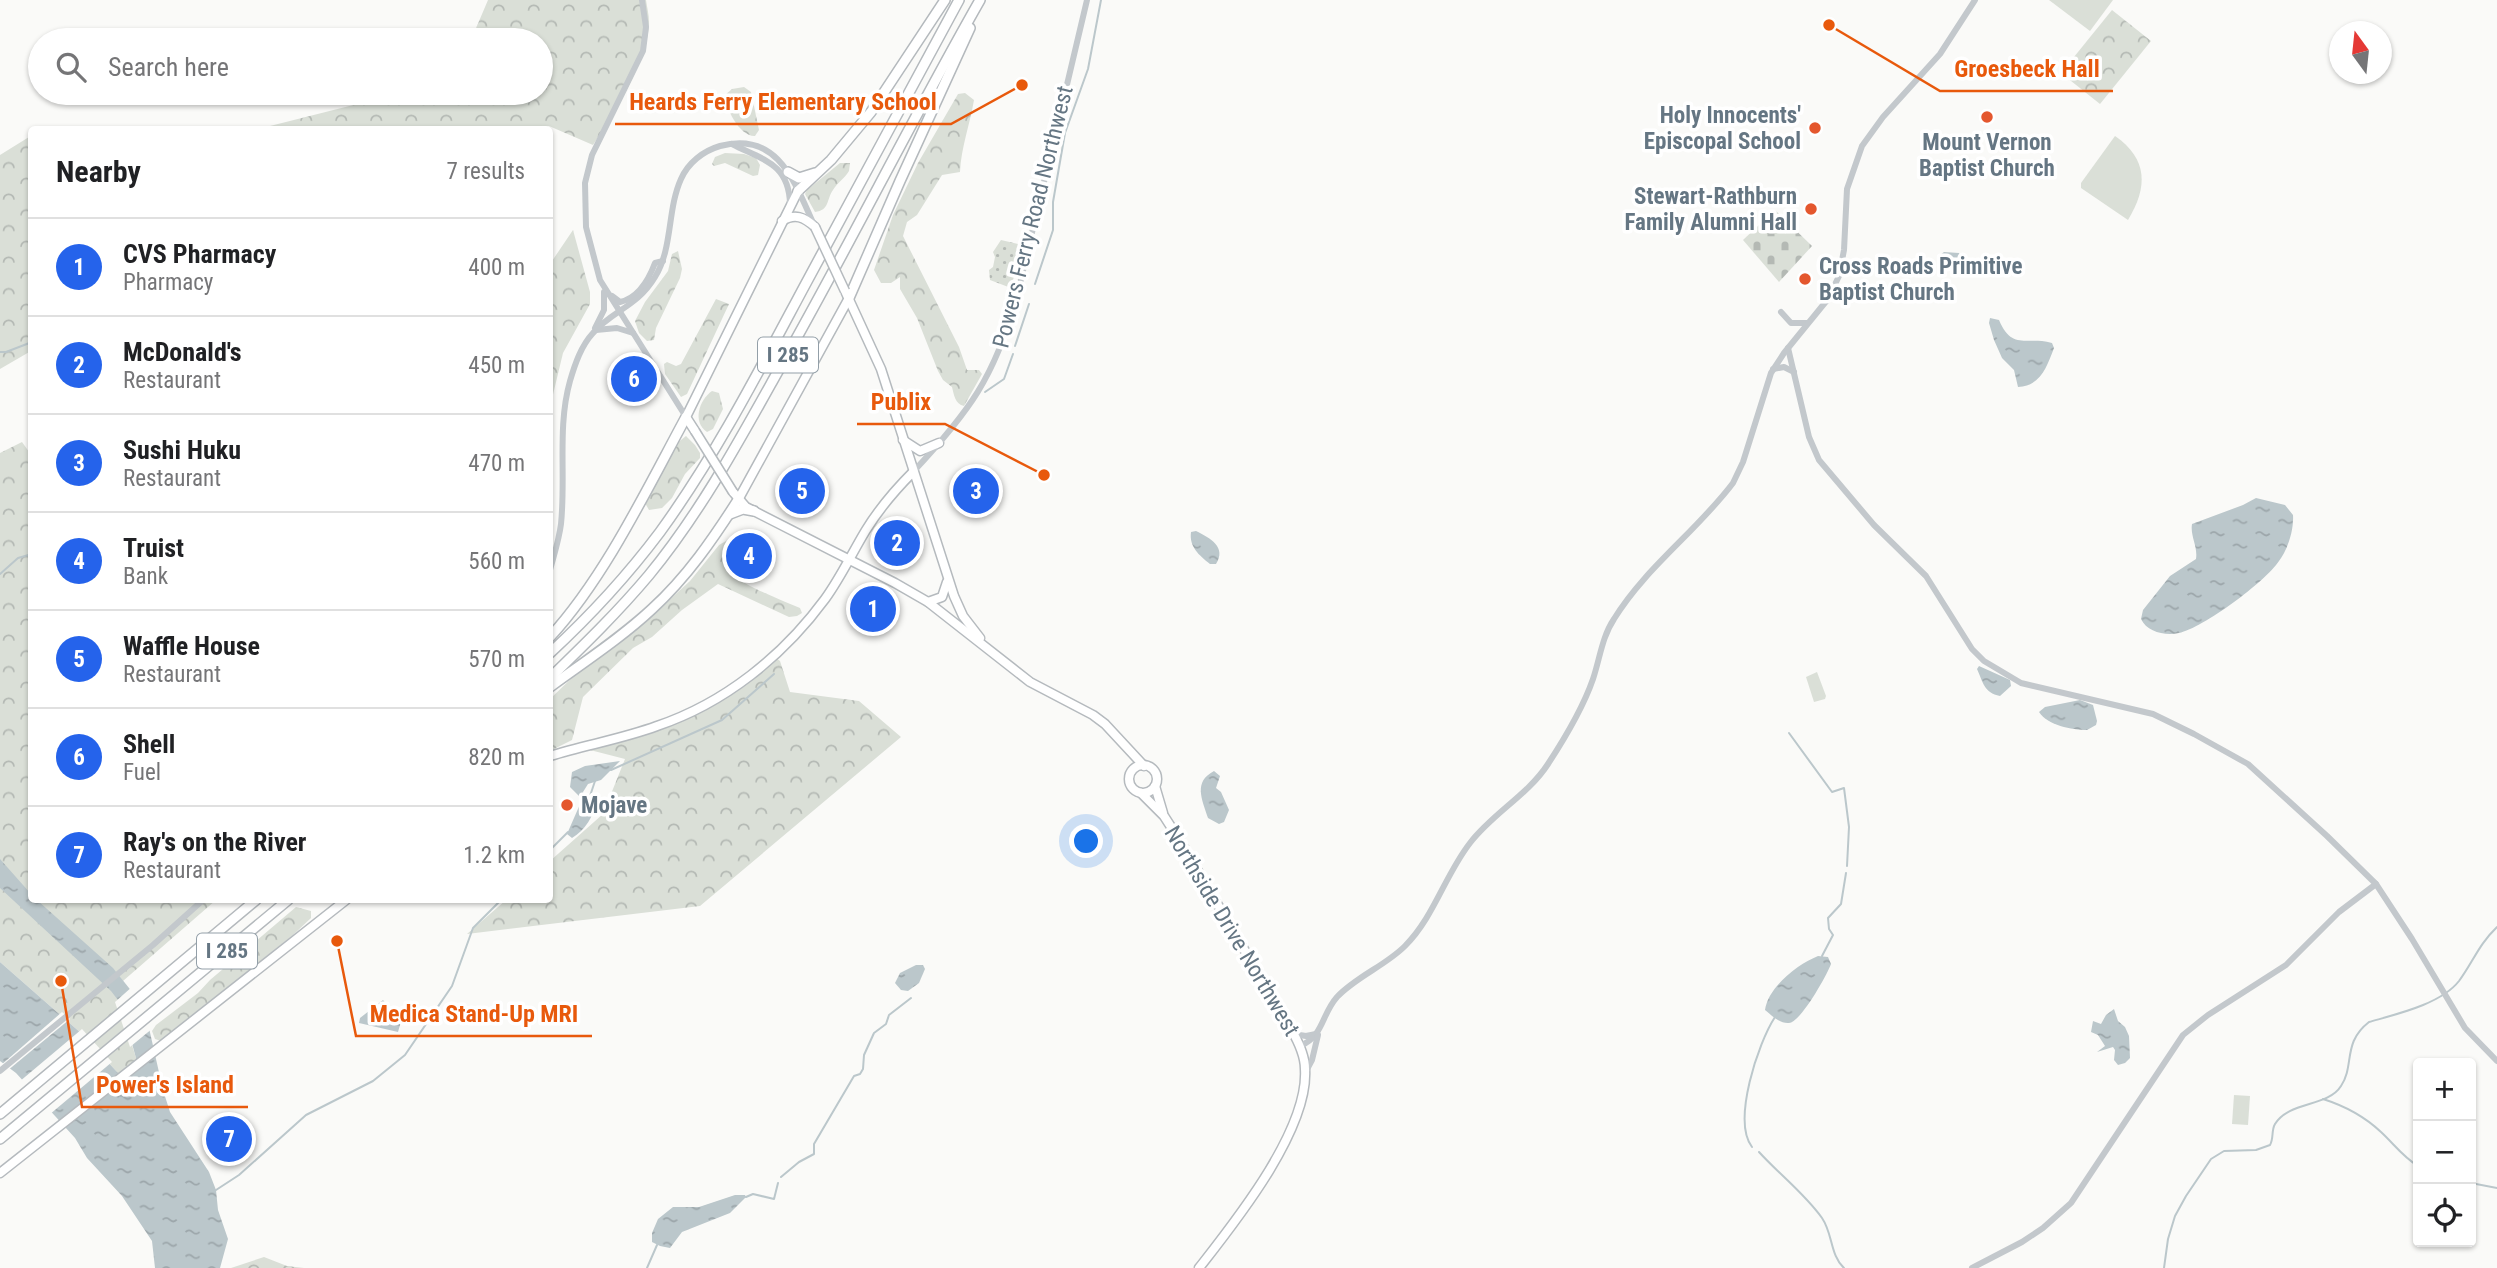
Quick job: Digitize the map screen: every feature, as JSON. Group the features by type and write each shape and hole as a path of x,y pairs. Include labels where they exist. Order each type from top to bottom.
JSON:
{"highway":[{"path":"798,191 822,169 871,112 945,0"},
{"name":"I 285","path":"553,650 598,607 630,570 701,471 747,393 959,0"},
{"path":"847,294 982,0"},
{"name":"I 285","path":"553,675 592,638 650,574 714,484 835,272 904,136 982,0"},
{"path":"788,172 802,178 822,169"},
{"path":"553,633 593,582 686,417"},
{"path":"553,685 650,611 687,572 714,538 729,515 736,496"},
{"path":"729,515 743,509 754,511"},
{"name":"I 285","path":"2,1112 252,903"},
{"name":"I 285","path":"0,1139 284,903"}],"main road":[{"path":"798,191 686,417 736,496 754,511 928,602 1030,682 1093,715 1105,724 1144,766 1155,773 1155,786 1148,792 1135,791 1130,784 1132,771 1129,758 1119,740"},
{"path":"782,221 800,217 815,227 874,352 946,574 963,616 986,646"},
{"path":"736,496 847,294"},
{"path":"903,440 920,451 939,443"},
{"name":"Powers Ferry Road Northwest","path":"553,755 659,726 694,711 759,669 804,625 827,597 873,518 913,472"},
{"path":"928,602 937,601 944,595 946,574"},
{"path":"1132,771 1144,766"},
{"name":"Northside Drive Northwest","path":"1155,786 1164,816 1300,1046 1306,1073 1299,1109 1279,1151 1199,1268"},
{"name":"Northside Drive Northwest","path":"1141,793 1164,816"},
{"path":"0,1172 342,903"}],"street":[{"path":"642,0 646,27 643,51 595,147 585,183 584,211 587,236 603,287 686,417"},
{"name":"Powers Ferry Road Northwest","path":"913,472 972,404 1004,341 1087,0"},
{"path":"1306,1073 1327,1011 1338,997 1399,951 1414,936 1468,845 1486,823 1525,790 1547,766 1586,694 1603,641 1614,618 1737,476 1773,369 1828,299 1839,275 1843,258 1847,189 1862,146 1883,117 1940,54 1975,0"},
{"path":"593,332 646,290 663,261 678,188 686,171 706,152 732,144 747,143 768,150 788,172 815,227"},
{"path":"732,144 760,155 772,164 787,185 790,204"},
{"path":"603,287 620,302 628,300 640,289 655,263 663,261"},
{"path":"553,557 561,523 566,398 578,357 604,310 603,287"},
{"path":"1781,312 1791,323 1809,323"},
{"path":"593,332 617,328 634,333"},
{"path":"1788,348 1809,437 1819,460 1874,525 1926,576 1967,644 1984,661 2033,687 2141,710 2194,734 2248,764 2376,884 2475,1040 2497,1061"},
{"path":"1773,369 1784,367 1794,372"},
{"path":"1972,1268 2022,1242 2043,1228 2071,1203 2183,1035 2208,1015 2286,965 2339,912 2376,884"},
{"path":"0,1071 200,903"},
{"path":"1293,1034 1306,1036 1318,1033"},
{"path":"1300,1046 1311,1041 1318,1033"}],"green space":[{"path":"488,0 646,0 649,22 637,69 593,145 553,126 270,126 353,105 553,105 553,28 476,28"},
{"path":"2049,0 2113,0 2090,31"},
{"path":"2112,10 2151,41 2100,104 2061,73"},
{"path":"744,87 751,92 759,130 755,136 739,127 726,101 725,95 732,89"},
{"path":"965,93 974,100 960,172 942,175 917,215 907,222 903,236 959,347 967,370 979,370 982,374 964,406 957,401 952,387 943,380 938,371 917,318 900,289 900,277 891,283 881,283 874,270 893,215 918,163 958,94"},
{"path":"2115,136 2134,154 2141,174 2139,196 2128,220 2081,188 2081,183"},
{"path":"28,138 28,353 0,369 0,155"},
{"path":"725,153 756,158 760,165 758,175 753,176 725,163 714,166 712,164 715,157"},
{"path":"840,163 850,163 849,171 833,190 825,207 815,212 805,194 807,190"},
{"path":"1775,210 1812,246 1779,282 1743,240"},
{"path":"573,230 590,292 590,304 563,353 553,395 553,260"},
{"path":"1001,240 1022,245 1011,288 990,280 989,270 993,267 995,257 993,252"},
{"path":"678,251 682,269 680,278 656,328 654,340 647,341 639,333 635,321 645,302 668,271 672,254"},
{"path":"716,299 729,304 687,394 681,397 665,374 664,364 681,364"},
{"path":"712,391 719,393 723,409 713,429 707,432 700,423 699,411"},
{"path":"686,436 695,445 700,458 685,474 672,498 662,508 649,510 645,503 676,444"},
{"path":"22,442 28,450 28,903 213,903 123,981 114,970 115,990 136,1058 136,1066 125,1076 118,1073 82,1034 0,962 0,453"},
{"path":"733,537 736,539 724,561 727,570 745,583 800,608 802,613 789,617 718,584 682,610 652,637 633,648 583,697 572,740 553,750 553,696 579,671 644,623 690,581 719,545"},
{"path":"776,658 780,661 790,692 859,701 901,737 700,906 467,934 503,903 553,903 553,858 603,814 625,759 590,750 666,727 689,717 755,676"},
{"path":"1817,672 1826,696 1825,699 1814,702 1806,677"},
{"path":"296,907 311,911 311,918 161,1041 155,1039 152,1031 156,1025 198,993"},
{"path":"2234,1095 2250,1096 2248,1125 2232,1124"},
{"path":"264,1257 287,1266 304,1268 231,1268"}],"water":[{"path":"1944,252 1959,253 1966,269 1946,265 1940,255"},
{"path":"1990,318 1999,320 2009,336 2015,339 2052,343 2054,348 2038,379 2018,387 2014,370 2002,358 1994,340"},
{"path":"2256,498 2285,505 2293,515 2288,545 2272,570 2233,603 2190,629 2168,634 2148,627 2141,619 2143,610 2170,576 2196,559 2192,524"},
{"path":"1196,531 1218,548 1219,558 1216,564 1210,564 1193,546 1191,532"},
{"path":"1979,666 2010,680 2011,686 2000,696 1987,690 1977,669"},
{"path":"2080,700 2093,705 2097,721 2096,725 2087,730 2067,728 2048,720 2039,712 2045,707"},
{"path":"620,761 601,780 588,784 583,792 586,799 594,795 594,808 586,825 572,838 567,834 581,802 570,787 572,772 585,766"},
{"path":"1214,771 1220,776 1216,788 1221,792 1229,810 1224,822 1219,824 1208,818 1201,792 1203,780"},
{"path":"0,859 28,891 28,903 40,903 113,968 133,993 149,1028 170,1112 209,1172 216,1190 218,1210 228,1239 220,1268 155,1268 152,1241 122,1196 87,1158 75,1138 16,1073 0,1061 0,962 82,1034 118,1073 125,1076 136,1066 121,1004 111,991 0,888"},
{"path":"1818,956 1828,957 1831,964 1807,1007 1789,1023 1776,1019 1765,1010 1772,993 1785,977"},
{"path":"916,965 923,965 925,969 919,983 908,991 901,990 895,983 900,973"},
{"path":"383,1000 396,1016 402,1018 398,1032 359,1023 360,1018"},
{"path":"2114,1009 2118,1021 2129,1036 2130,1058 2118,1065 2114,1060 2113,1047 2097,1052 2105,1046 2098,1035 2091,1032 2093,1021 2101,1024 2106,1015"},
{"path":"735,1195 746,1197 730,1213 682,1232 670,1248 652,1242 652,1233 658,1219 673,1207 699,1207"}],"pier":[{"path":"133,986 153,1028 130,1047 115,1002"},
{"path":"62,1012 70,1019 7,1071 0,1066"},
{"path":"82,1029 112,1062 49,1115 19,1082"}],"waterway":[{"path":"1035,284 1053,230 1053,202 1065,133 1088,69 1101,0"},
{"path":"1015,346 1029,304"},
{"path":"0,352 28,344"},
{"path":"985,392 1004,379 1013,354"},
{"path":"0,574 18,558 28,555"},
{"path":"611,770 722,720 774,674"},
{"path":"1789,733 1832,792 1844,788 1849,827 1847,866"},
{"path":"589,799 595,781"},
{"path":"553,847 568,832"},
{"path":"1822,956 1833,935 1829,929 1828,918 1841,904 1846,873"},
{"path":"216,1190 239,1175 306,1115 373,1081 405,1055 452,986 473,928 498,903"},
{"path":"2164,1268 2175,1216 2211,1159 2224,1151 2256,1150 2270,1145 2275,1124 2281,1117 2289,1111 2335,1093 2345,1078 2352,1046 2361,1030 2369,1022 2418,1007 2451,989 2497,927"},
{"path":"781,1177 814,1154 814,1144 854,1076 860,1074 863,1069 864,1055 874,1033 886,1024 889,1015 911,998"},
{"path":"1752,1147 1747,1135 1746,1101 1761,1045 1775,1017"},
{"path":"2323,1099 2347,1108 2368,1121 2413,1162"},
{"path":"1759,1152 1822,1218 1836,1257 1844,1268"},
{"path":"746,1197 753,1194 774,1199 778,1183"},
{"path":"2476,1184 2497,1188"},
{"path":"647,1268 657,1245"}],"place":[{"name":"Groesbeck Hall","path":"1829,25"},
{"name":"Heards Ferry Elementary School","path":"1022,85"},
{"name":"Mount Vernon Baptist Church","path":"1987,117"},
{"name":"Holy Innocents' Episcopal School","path":"1815,128"},
{"name":"Stewart-Rathburn Family Alumni Hall","path":"1811,209"},
{"name":"Cross Roads Primitive Baptist Church","path":"1805,279"},
{"name":"Shell","path":"634,379"},
{"name":"Publix","path":"1044,475"},
{"name":"Waffle House","path":"802,491"},
{"name":"Sushi Huku","path":"976,491"},
{"name":"McDonald's","path":"897,543"},
{"name":"Truist","path":"749,556"},
{"name":"CVS Pharmacy","path":"873,609"},
{"name":"Mojave","path":"567,805"},
{"name":"Medica Stand-Up MRI","path":"337,941"},
{"name":"Power's Island","path":"61,981"},
{"name":"Ray's on the River","path":"229,1139"}]}
